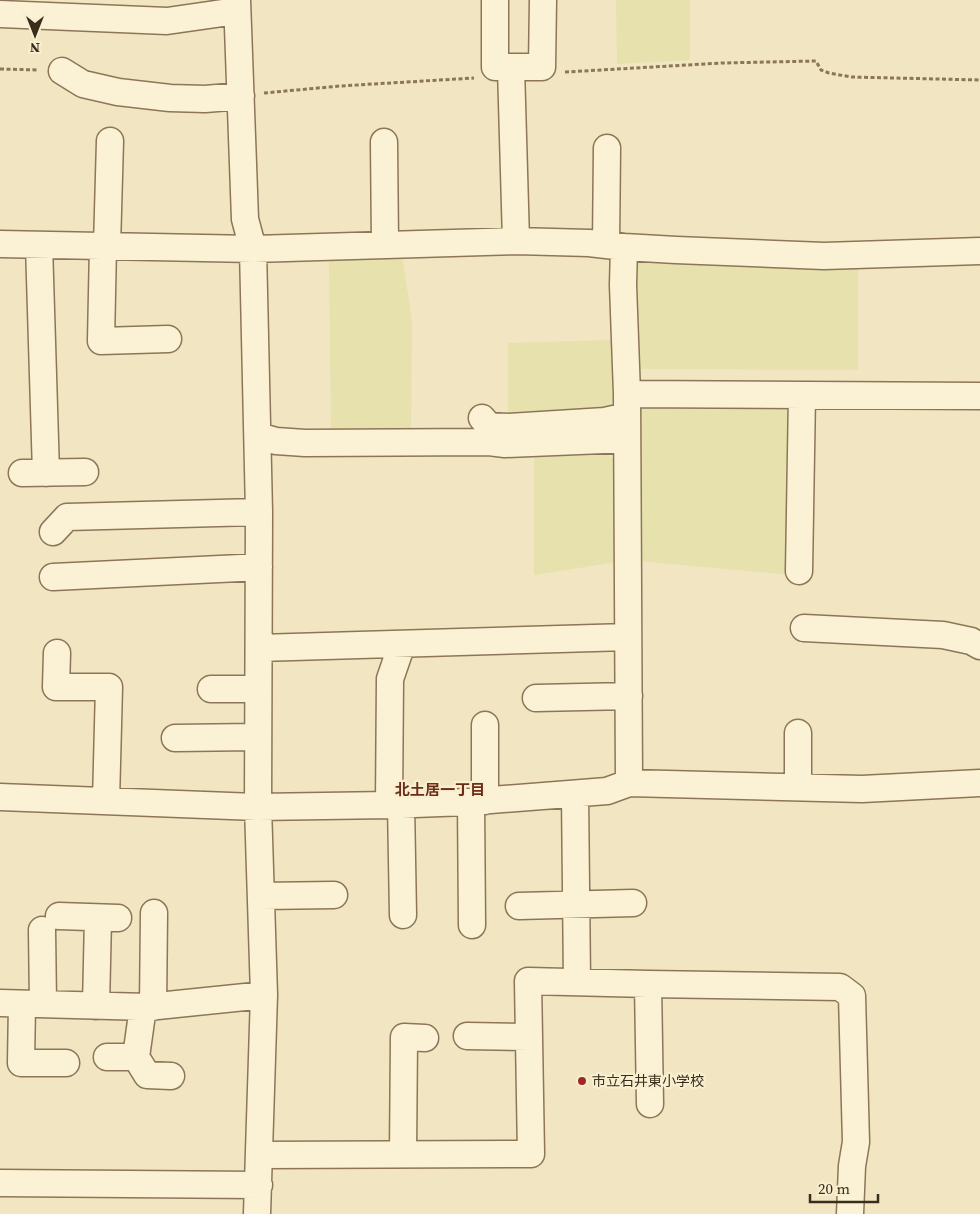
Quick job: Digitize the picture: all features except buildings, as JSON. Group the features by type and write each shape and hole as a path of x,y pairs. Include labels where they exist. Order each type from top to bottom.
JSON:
{"street":[{"path":"495,0 495,67 512,72 542,67 543,0"},
{"path":"0,14 76,9 118,20 167,21 237,6 245,219 253,249 258,436 258,808 264,995 258,1214"},
{"path":"62,70 84,84 118,92 170,98 205,99 240,96"},
{"path":"512,72 516,241"},
{"path":"110,141 101,341 168,339"},
{"path":"384,142 385,245"},
{"path":"607,148 615,246 623,285 627,416 629,783"},
{"path":"0,244 253,249 516,241 589,242 615,246 824,256 980,251"},
{"path":"39,245 34,473 85,472"},
{"path":"258,436 276,441 305,443 595,421 802,395 980,396"},
{"path":"799,571 802,395"},
{"path":"53,532 67,516 259,512"},
{"path":"53,578 259,567"},
{"path":"804,628 943,635 980,646"},
{"path":"259,648 628,637"},
{"path":"402,644 390,679 395,805 403,915"},
{"path":"57,653 56,687 109,687 106,801"},
{"path":"211,688 258,689"},
{"path":"536,698 629,696"},
{"path":"473,925 478,801 485,725"},
{"path":"798,733 798,787"},
{"path":"175,738 258,737"},
{"path":"0,797 258,808 478,801 607,791 629,783 862,789 980,783"},
{"path":"575,794 577,982"},
{"path":"261,896 334,895"},
{"path":"519,906 633,903"},
{"path":"154,913 148,1007 136,1057 147,1075 171,1076"},
{"path":"66,1063 21,1063 10,1053 21,1004 50,923 108,918 96,1006"},
{"path":"260,1155 530,1154 528,981 840,987 852,996 856,1142 852,1166 850,1214"},
{"path":"648,984 650,1104"},
{"path":"21,1004 148,1007 264,995"},
{"path":"467,1036 529,1037"},
{"path":"403,1154 404,1037 425,1038"},
{"path":"107,1057 136,1057"},
{"path":"0,1183 259,1185"}],"path":[{"path":"560,72 713,63 816,61 822,70 829,73 851,76 980,80"},
{"path":"0,69 62,70"},
{"path":"240,96 512,72"}],"shaded area":[{"path":"616,0 690,0 690,60 617,64"},
{"path":"402,255 412,321 411,435 331,436 329,259"},
{"path":"647,258 777,266 858,268 858,370 634,369 634,270 638,264"},
{"path":"614,340 616,406 610,410 508,421 508,343"},
{"path":"649,404 786,405 793,412 792,575 638,561 637,415 641,409"},
{"path":"601,451 616,460 617,562 534,575 534,452"}],"place":[{"name":"市立石井東小学校","path":"582,1081"}],"district":[{"name":"北土居一丁目","path":"440,790"}]}
